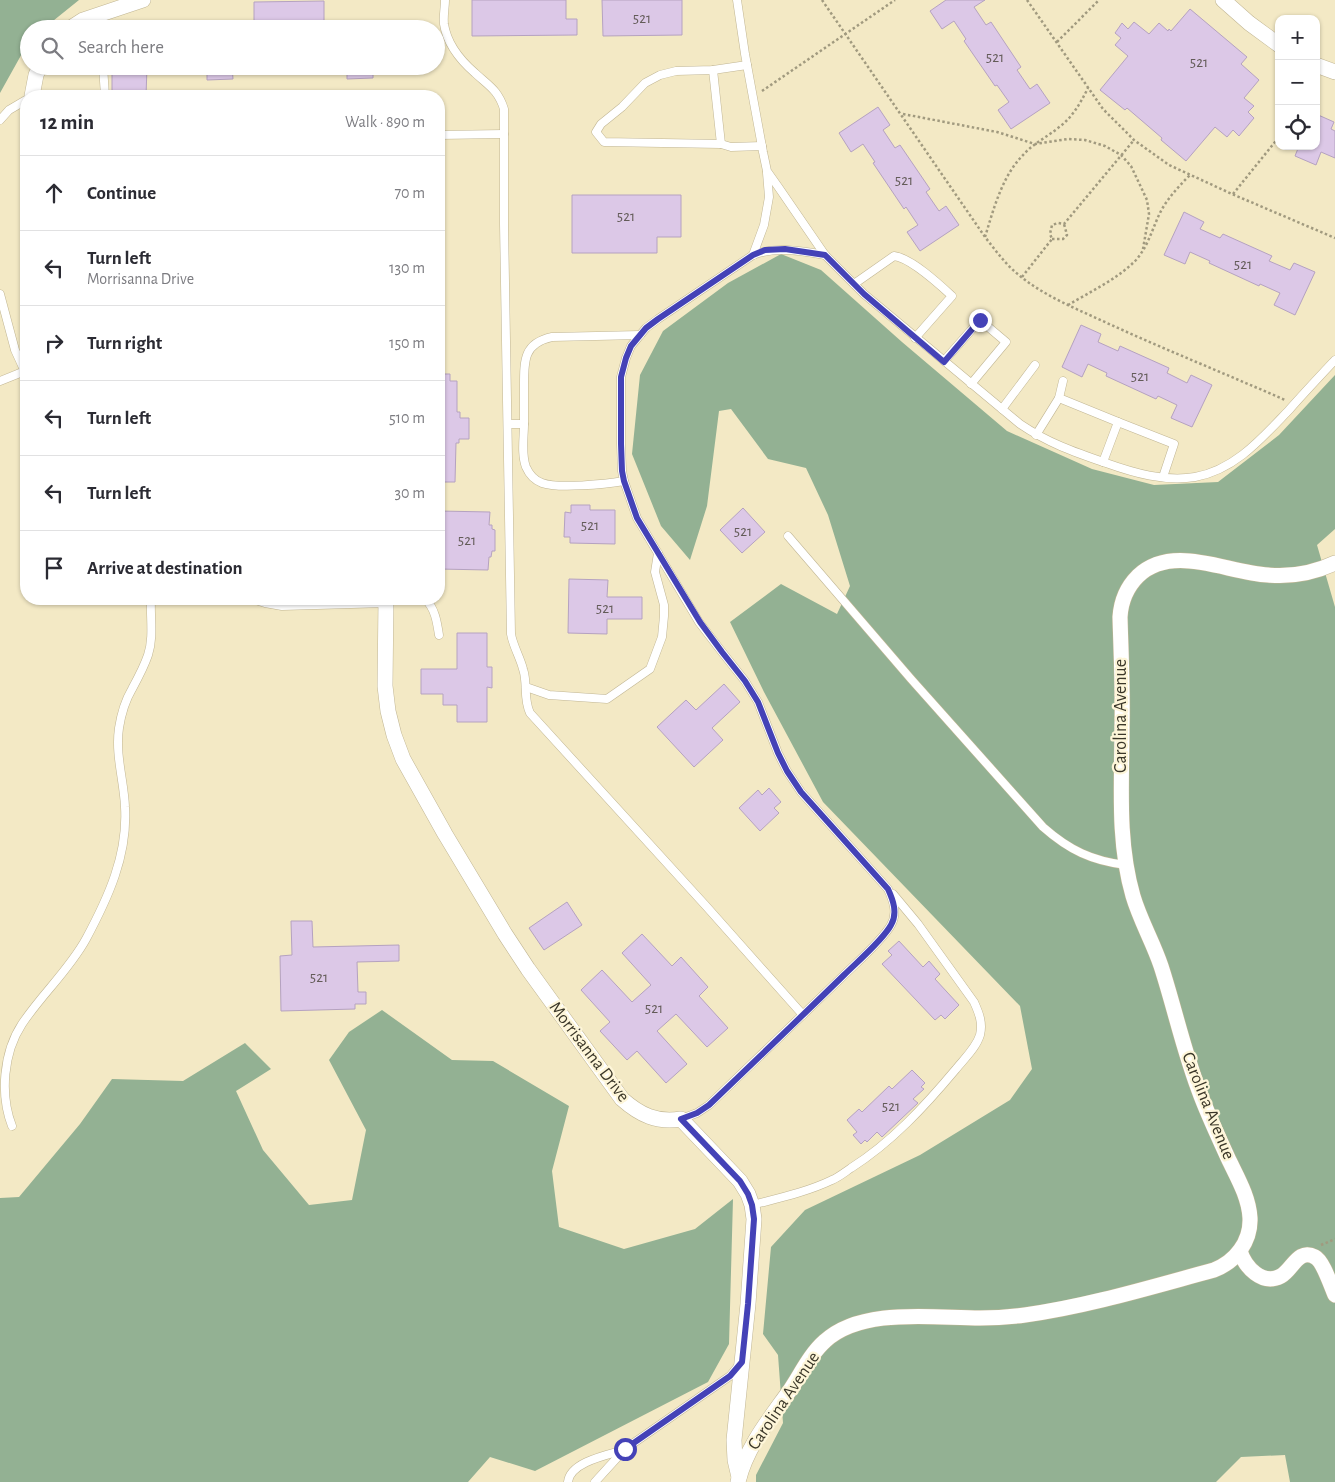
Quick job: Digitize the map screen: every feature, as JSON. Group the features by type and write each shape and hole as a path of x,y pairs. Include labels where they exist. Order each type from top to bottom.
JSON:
{"street":[{"path":"101,20 143,0"},
{"path":"1223,0 1249,23 1275,42"},
{"path":"1320,66 1335,72"},
{"path":"33,90 36,75"},
{"name":"Carolina Avenue","path":"739,1480 749,1451 761,1431 815,1351 839,1331 850,1326 900,1316 981,1318 1023,1315 1073,1307 1214,1270 1231,1260 1240,1251 1248,1235 1250,1220 1248,1205 1239,1180 1201,1096 1185,1051 1157,952 1141,918 1126,865 1121,823 1123,706 1121,606 1125,593 1142,572 1154,565 1168,561 1213,565 1266,575 1287,576 1307,573 1335,563"},
{"name":"Morrisanna Drive","path":"386,605 385,686 388,711 394,735 403,759 445,834 528,969 622,1099 633,1109 646,1116 660,1120 681,1119"},
{"path":"681,1119 740,1181 752,1205 754,1219 748,1304 734,1440 739,1480"},
{"path":"1240,1251 1243,1261 1250,1270 1264,1278 1272,1279 1287,1271 1302,1255 1314,1256 1322,1264 1335,1295"}],"lane":[{"path":"444,20 445,0"},
{"path":"737,0 767,171 769,197 764,225 753,255"},
{"path":"445,27 447,36 458,55 474,73 494,89 504,109 511,634 524,670 526,706 530,713 803,1015"},
{"path":"747,65 713,70 676,71 660,75 645,83 622,107 601,124 596,132 604,142 721,144 731,147 762,146"},
{"path":"713,70 721,144"},
{"path":"104,75 105,90"},
{"path":"0,120 9,110 20,104"},
{"path":"445,135 504,134"},
{"path":"767,171 825,255 854,284 915,338 1036,435 1058,446 1129,471 1163,477 1195,477 1214,472 1231,463 1263,438 1335,360"},
{"path":"752,1205 793,1194 833,1180 862,1162 908,1122 945,1082 976,1046 981,1024 979,1012 974,1002 918,924 801,792 787,771 758,702 745,681 700,622 637,518 624,481 621,444 621,377 631,346 640,335 658,319 753,255 765,250 785,249 825,255"},
{"path":"854,284 894,256 900,257 926,273 943,287 952,296 915,338"},
{"path":"0,294 2,314 20,360"},
{"path":"944,362 980,320 1006,342 971,384"},
{"path":"624,481 552,486 543,484 530,474 525,465 524,449 524,363 532,345 542,339 552,337 640,335"},
{"path":"1002,409 1035,365"},
{"path":"0,381 20,374"},
{"path":"1036,435 1060,398 1062,381"},
{"path":"1060,398 1174,444 1163,477"},
{"path":"1103,462 1118,422"},
{"path":"508,424 524,424"},
{"path":"788,536 911,679 1043,827 1076,851 1091,858 1126,865"},
{"path":"526,687 549,695 607,699 650,669 662,637 664,616 664,605 656,572 658,552"},
{"path":"12,1126 3,1108 0,1080 13,1040 23,1023 74,960 103,907 122,854 125,806 119,756 119,730 131,690 143,669 149,653 151,636 150,605"},
{"path":"276,605 303,605"},
{"path":"430,605 435,614 439,635"},
{"path":"681,1119 697,1113 709,1105 878,941 891,926 895,912 894,901 888,889"},
{"path":"595,1482 625,1449 730,1376 742,1362"},
{"path":"568,1482 571,1472 578,1466 625,1449"}],"path":[{"path":"822,0 985,237 1000,257 1022,277 1044,293 1068,305 1294,404"},
{"path":"753,98 895,0"},
{"path":"1026,0 1104,109 1134,140 1169,165 1335,238"},
{"path":"1057,42 1099,0"},
{"path":"985,237 1002,186 1011,169 1023,154 1071,117 1081,103 1088,88"},
{"path":"901,114 997,132 1035,144 1068,138 1085,140 1105,146 1121,155 1131,166 1147,200 1149,214 1143,249"},
{"path":"1064,224 1134,140"},
{"path":"1232,194 1275,142"},
{"path":"1068,305 1124,271 1136,259 1167,201 1179,185 1190,175"},
{"path":"1052,239 1050,234 1052,225 1058,222 1064,224"},
{"path":"1052,239 1063,239 1067,234 1064,224"},
{"path":"1022,277 1052,239"}],"green space":[{"path":"0,0 79,0 54,20 20,20 20,57 0,93"},
{"path":"781,254 821,270 1007,431 1092,469 1154,485 1218,482 1279,435 1335,375 1335,529 1317,545 1335,607 1335,1482 1290,1482 1285,1455 1241,1457 1216,1482 756,1482 756,1475 783,1423 778,1355 763,1334 771,1247 805,1210 920,1155 1010,1100 1032,1069 1020,1006 823,802 764,692 730,622 781,584 837,614 850,586 828,515 806,468 768,459 731,409 719,411 707,506 690,560 661,526 632,454 640,375 663,331 728,283"},
{"path":"382,1010 452,1060 493,1061 569,1106 552,1171 559,1227 624,1249 695,1229 733,1199 729,1344 708,1382 535,1471 490,1457 468,1482 0,1482 0,1198 19,1197 80,1124 112,1079 183,1081 245,1043 271,1069 236,1091 263,1150 309,1205 352,1200 366,1130 329,1060 349,1032"}],"building":[{"path":"472,0 566,0 566,19 577,19 577,35 472,36"},
{"path":"602,0 682,0 682,35 603,36"},
{"path":"946,0 985,0 974,7 986,25 991,22 1021,67 1017,70 1030,89 1037,84 1050,103 1011,129 998,110 1009,102 997,85 995,86 964,41 966,39 954,21 942,29 930,11"},
{"path":"324,1 324,20 254,20 254,2"},
{"path":"1190,9 1247,57 1241,64 1259,80 1244,98 1254,106 1248,112 1254,118 1239,136 1233,130 1227,137 1215,127 1186,161 1127,108 1125,110 1100,90 1128,56 1115,45 1121,38 1115,33 1122,23 1128,29 1134,22 1149,34 1159,23 1168,31 1169,29 1171,31"},
{"path":"112,75 147,75 146,90 112,90"},
{"path":"207,75 233,75 233,79 207,80"},
{"path":"347,75 373,75 373,78 347,79"},
{"path":"878,107 890,125 883,130 895,148 900,145 930,189 926,192 939,211 946,206 959,225 920,251 907,232 918,225 906,207 904,209 873,163 875,162 863,144 851,152 839,133"},
{"path":"1320,116 1334,122 1331,129 1335,131 1335,158 1321,152 1316,165 1295,156 1297,150 1320,150"},
{"path":"572,195 681,195 681,237 657,237 657,253 572,253"},
{"path":"1184,212 1204,222 1200,229 1220,238 1223,234 1272,256 1269,261 1290,270 1294,263 1315,272 1295,315 1274,305 1280,293 1260,284 1259,286 1190,252 1185,264 1164,255"},
{"path":"1081,325 1101,334 1098,342 1118,351 1120,346 1169,368 1167,373 1187,383 1191,375 1212,385 1192,427 1171,418 1177,405 1158,396 1156,399 1106,376 1107,373 1088,364 1082,377 1062,367"},
{"path":"445,374 450,374 450,381 457,381 457,412 460,412 460,418 469,418 469,439 459,439 459,443 456,443 455,482 445,482"},
{"path":"571,505 590,505 590,510 615,510 615,544 570,543 570,537 564,537 565,512 571,513"},
{"path":"743,508 765,532 742,553 720,530"},
{"path":"445,511 490,512 489,525 492,525 492,529 495,530 495,551 492,551 491,557 489,557 488,570 445,569"},
{"path":"569,579 608,580 607,597 642,597 642,619 607,619 607,634 568,633"},
{"path":"457,633 487,633 487,667 492,667 492,688 487,687 487,722 457,722 457,705 443,705 443,694 421,694 421,669 457,669"},
{"path":"724,684 740,702 712,728 723,740 694,767 657,727 686,700 696,710"},
{"path":"769,788 781,802 774,808 779,813 760,831 739,808 758,790 762,795"},
{"path":"567,902 582,925 544,950 529,928"},
{"path":"291,921 312,921 313,947 399,945 399,961 357,962 358,992 366,992 366,1004 355,1004 355,1009 281,1011 280,956 292,955"},
{"path":"642,934 672,966 681,957 708,987 699,996 728,1028 707,1047 676,1014 657,1031 687,1064 666,1083 637,1051 627,1060 600,1031 610,1022 581,990 602,970 632,1002 651,985 622,953"},
{"path":"899,941 923,967 929,961 940,974 935,979 959,1005 945,1019 941,1015 935,1020 882,964 892,955 888,951"},
{"path":"912,1070 925,1083 921,1087 924,1089 913,1099 918,1103 882,1137 877,1132 867,1142 865,1140 861,1144 853,1135 857,1132 847,1120 859,1109 862,1112 889,1086 892,1089"}],"route":[{"path":"625,1449 730,1376 742,1362 754,1219 752,1205 740,1181 681,1119 697,1113 709,1105 803,1015 878,941 891,926 895,912 894,901 888,889 801,792 787,771 758,702 745,681 700,622 637,518 627,493 622,471 621,377 626,358 631,346 646,328 753,255 765,250 785,249 825,255 864,294 944,362 980,320"}]}
